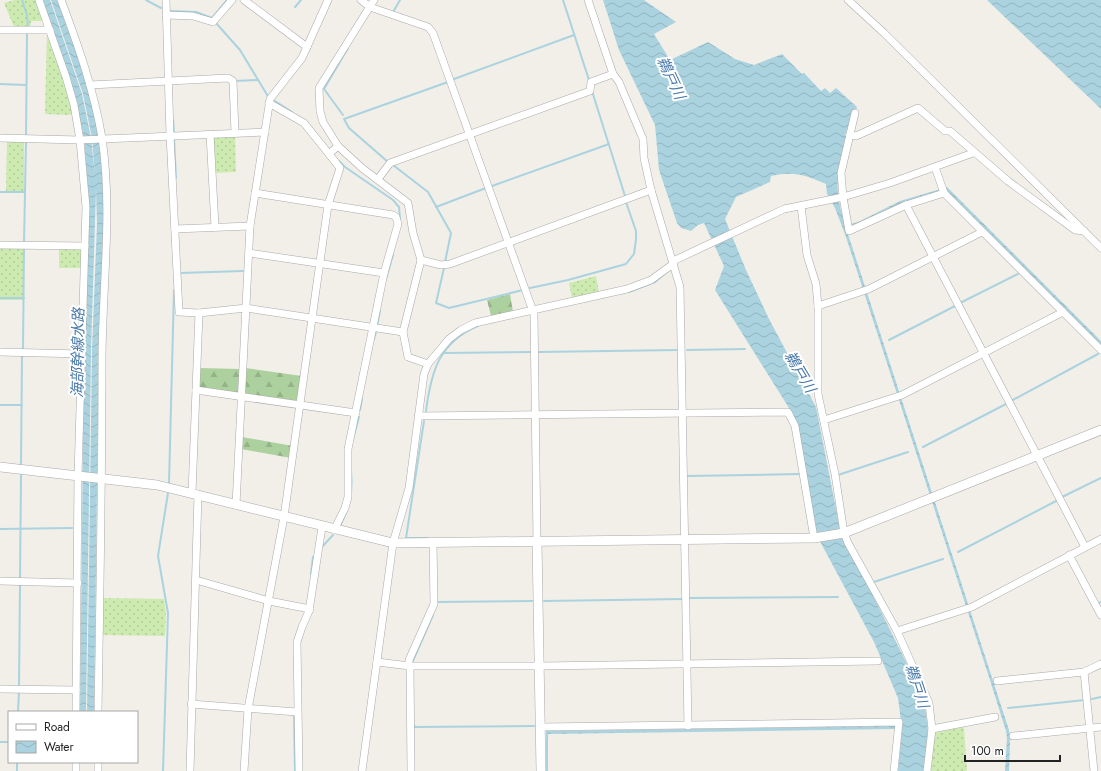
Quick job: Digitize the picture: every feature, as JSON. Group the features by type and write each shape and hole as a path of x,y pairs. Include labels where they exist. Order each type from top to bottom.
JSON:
{"street":[{"path":"39,0 66,77 81,140 86,207 78,476 76,711"},
{"path":"61,0 90,85 102,138 107,203 102,350 98,711"},
{"path":"166,0 170,135 178,308 180,312 246,308 403,332"},
{"path":"166,15 193,16 213,22 232,0"},
{"path":"244,0 307,47"},
{"path":"236,505 250,226 269,103 270,99 302,58 328,0"},
{"path":"362,0 431,29 533,309 541,771"},
{"path":"588,0 613,74 619,82 643,139 644,158 651,190 682,297 688,726"},
{"path":"848,0 1101,248"},
{"path":"372,3 319,88 320,111 323,122 338,146 362,168 408,203 413,233 421,260 403,332 408,357 428,364"},
{"path":"0,30 50,30"},
{"path":"378,179 390,163 590,91 591,82 613,74"},
{"path":"90,85 168,80 232,79 235,133"},
{"path":"244,771 248,708 284,517 328,205 340,168 304,123 269,103"},
{"path":"850,135 856,136 918,108 945,131 950,131 973,153 1008,181 1075,230 1084,231"},
{"path":"855,113 841,173 842,197 849,231 943,189"},
{"path":"0,138 81,140 265,132"},
{"path":"210,134 215,227"},
{"path":"329,154 338,146"},
{"path":"362,771 393,544 409,488 424,374 428,364 440,348 461,330 475,323 640,285 651,280 673,262 784,210 842,197 973,153"},
{"path":"935,167 943,189 982,232 1101,350"},
{"path":"421,260 445,265 651,190"},
{"path":"255,193 396,217 398,224 384,273 360,382 356,413 348,449 348,497 345,508 334,530"},
{"path":"906,205 1085,547"},
{"path":"801,206 807,255 816,284 818,306 817,382 844,534 898,631 930,703 932,729 927,771"},
{"path":"175,229 250,226"},
{"path":"818,306 865,290 982,232"},
{"path":"0,245 85,246"},
{"path":"248,253 384,273"},
{"path":"191,771 196,580 196,390 199,312"},
{"path":"824,420 898,396 1063,312"},
{"path":"0,352 82,354"},
{"path":"196,390 356,413"},
{"path":"418,416 788,412 795,426 814,538"},
{"path":"0,467 156,485 393,544 814,538 844,534 1101,430"},
{"path":"299,771 297,642 310,609 322,527"},
{"path":"898,631 968,608 1101,539"},
{"path":"411,771 409,660 434,604 433,543"},
{"path":"1070,555 1101,615"},
{"path":"196,580 269,600 310,609"},
{"path":"0,582 78,583"},
{"path":"377,662 410,665 540,666 878,661"},
{"path":"997,681 1084,672 1101,664"},
{"path":"1084,672 1094,771"},
{"path":"0,689 76,690"},
{"path":"192,704 297,712"},
{"path":"932,729 994,717"},
{"path":"541,727 899,722 894,771"},
{"path":"1012,736 1101,727"}],"green space":[{"path":"15,0 36,0 44,21 31,21 30,31 14,27 4,3"},
{"path":"47,34 65,82 72,113 70,115 45,114"},
{"path":"235,135 236,172 213,173 211,138"},
{"path":"7,139 24,139 24,191 6,191"},
{"path":"0,247 23,247 23,300 0,300"},
{"path":"59,248 81,248 81,268 59,268"},
{"path":"596,276 599,293 572,298 569,283"},
{"path":"510,294 513,312 491,316 487,300"},
{"path":"199,368 240,369 240,392 237,393 200,388"},
{"path":"246,368 302,376 299,401 247,395 244,392"},
{"path":"242,437 293,446 291,458 241,449"},
{"path":"102,598 164,599 166,613 165,636 101,635"},
{"path":"964,727 967,771 930,771 935,733"}],"water":[{"path":"43,0 50,0 82,94 91,138 95,176 92,138 83,94 51,0 59,0 81,62 94,108 101,152 103,180 103,237 99,351 94,711 87,711 92,350 97,224 96,189 91,350 86,711 80,711 84,349 89,204 84,139 75,95"},
{"name":"鵜戸川","path":"603,0 644,0 676,22 654,34 670,60 708,42 735,59 754,65 782,54 802,74 804,73 821,91 825,88 830,93 836,88 857,107 850,128 847,129 845,136 847,137 838,182 839,201 846,226 860,221 900,201 947,187 1101,341 1101,346 947,191 897,205 847,231 1009,730 1009,771 1005,771 1006,731 846,237 835,208 827,194 826,184 812,178 793,174 771,176 770,182 736,197 725,219 746,270 769,319 816,407 840,529 924,698 928,730 924,771 898,771 902,729 898,698 874,642 816,534 794,416 715,290 724,266 704,223 698,225 691,231 681,228 677,223 659,170 655,125 619,50"},
{"path":"987,0 1101,0 1101,109"},
{"path":"895,726 895,729 546,734 546,731"}],"waterway":[{"path":"22,0 27,15 28,27"},
{"path":"146,0 161,8"},
{"path":"170,11 196,12 212,18 227,0"},
{"path":"295,7 301,0"},
{"path":"393,12 400,0"},
{"path":"563,0 589,80"},
{"path":"216,23 240,50 269,98"},
{"path":"26,137 27,33"},
{"path":"454,79 574,35"},
{"path":"343,115 324,89 348,48"},
{"path":"235,81 258,80"},
{"path":"388,162 349,128 344,119 448,82"},
{"path":"0,84 26,85"},
{"path":"592,91 625,196"},
{"path":"275,101 292,112"},
{"path":"173,120 174,132"},
{"path":"174,138 176,178"},
{"path":"24,243 26,141"},
{"path":"492,186 609,144"},
{"path":"339,161 345,167 393,200 399,207 400,219"},
{"path":"393,165 428,192 451,233 445,262"},
{"path":"436,207 486,188"},
{"path":"0,192 25,192"},
{"path":"530,288 568,280 626,264 634,254 636,239 636,231 626,202"},
{"path":"23,350 24,247"},
{"path":"386,279 393,255"},
{"path":"444,268 436,303 449,308 523,290"},
{"path":"180,273 243,271"},
{"path":"629,292 655,282 667,272"},
{"path":"960,303 1018,274"},
{"path":"169,483 174,290"},
{"path":"0,298 24,298"},
{"path":"889,340 955,306"},
{"path":"377,326 380,311"},
{"path":"426,411 434,371 439,360 454,341 478,326"},
{"path":"374,339 376,332"},
{"path":"687,350 745,349"},
{"path":"539,352 678,350"},
{"path":"444,353 530,352"},
{"path":"1011,401 1098,354"},
{"path":"21,465 22,356"},
{"path":"360,410 362,399"},
{"path":"923,447 1006,404"},
{"path":"0,405 22,405"},
{"path":"353,439 359,417"},
{"path":"424,421 406,538 428,538"},
{"path":"838,475 908,452"},
{"path":"340,526 350,499 352,486 351,471"},
{"path":"688,476 799,474"},
{"path":"20,579 21,475"},
{"path":"1062,497 1101,478"},
{"path":"163,771 168,613 158,556 168,493"},
{"path":"958,552 1058,500"},
{"path":"0,529 72,528"},
{"path":"322,547 333,535"},
{"path":"311,574 313,557"},
{"path":"874,582 943,559"},
{"path":"19,687 20,584"},
{"path":"690,598 838,597"},
{"path":"544,601 683,599"},
{"path":"437,602 533,601"},
{"path":"1097,604 1101,602"},
{"path":"412,663 433,615"},
{"path":"18,711 19,691"},
{"path":"1092,699 1101,697"},
{"path":"1008,708 1085,700"},
{"path":"294,715 295,771"},
{"path":"414,725 414,727 534,726"},
{"path":"547,732 547,771"},
{"path":"0,742 8,742"},
{"path":"17,763 17,771"}],"water label":[{"name":"海部幹線水路","path":"78,353"}]}
